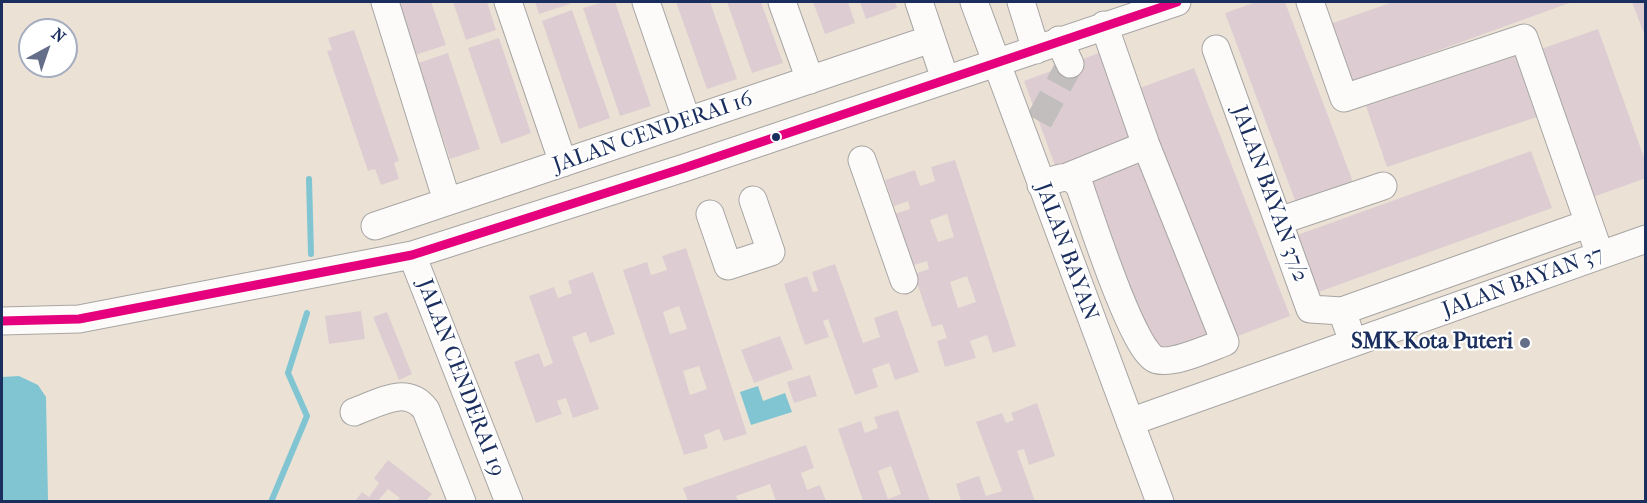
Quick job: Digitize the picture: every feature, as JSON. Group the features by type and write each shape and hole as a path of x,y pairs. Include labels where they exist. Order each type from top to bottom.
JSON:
{"street":[{"path":"385,2 447,201"},
{"path":"508,2 563,164"},
{"path":"646,2 687,121"},
{"path":"782,2 810,80"},
{"path":"919,2 945,79"},
{"name":"JALAN BAYAN","path":"974,2 995,62 1029,124 1041,185 1160,501"},
{"path":"1021,2 1048,45 1070,64"},
{"path":"1310,2 1344,98 1524,38 1600,255"},
{"path":"2,321 79,319 412,255 684,168 1048,45 1161,4"},
{"path":"1067,177 1074,179 1080,187 1131,324 1146,352 1154,359 1167,362 1225,342 1146,145 1104,25"},
{"name":"JALAN CENDERAI 16","path":"375,226 931,39"},
{"name":"JALAN BAYAN 37/2","path":"1216,49 1310,309 1342,311"},
{"path":"1041,185 1146,145"},
{"path":"862,160 904,280"},
{"path":"1279,221 1383,186"},
{"path":"710,214 728,266 771,252 753,200"},
{"path":"1354,343 1342,311 1584,225"},
{"name":"JALAN BAYAN 37","path":"1130,423 1646,239"},
{"name":"JALAN CENDERAI 19","path":"412,255 509,501"},
{"path":"354,412 405,394 418,399 426,410 462,501"}],"water":[{"path":"19,376 38,385 46,397 48,501 2,501 2,377"},
{"path":"758,386 763,401 785,393 792,412 751,425 740,392"}],"building":[{"path":"397,2 431,2 446,45 415,55"},
{"path":"453,2 487,2 496,30 466,40"},
{"path":"535,2 569,2 570,4 539,14"},
{"path":"604,2 615,2 651,106 620,116 583,8"},
{"path":"676,2 710,2 737,79 707,89"},
{"path":"727,2 761,2 783,63 752,73"},
{"path":"813,2 848,2 855,23 825,34"},
{"path":"860,2 895,2 897,8 866,19"},
{"path":"1256,2 1285,2 1353,182 1296,203 1225,13"},
{"path":"1393,2 1572,2 1351,82 1330,24"},
{"path":"1632,2 1646,2 1646,36 1645,36"},
{"path":"572,10 610,118 579,129 542,21"},
{"path":"1598,29 1646,163 1646,178 1593,197 1541,49"},
{"path":"354,30 399,161 394,163 399,179 381,185 375,169 368,171 327,51 332,50 328,38"},
{"path":"499,38 531,133 501,144 468,48"},
{"path":"1107,50 1141,139 1057,171 1024,81"},
{"path":"448,53 480,149 450,159 418,63"},
{"path":"1522,54 1543,115 1387,167 1366,106"},
{"path":"1194,68 1290,316 1233,338 1137,89"},
{"path":"1531,151 1552,208 1310,295 1289,238"},
{"path":"1139,153 1216,340 1173,354 1152,346 1083,175"},
{"path":"955,160 1016,346 993,353 987,335 970,341 976,358 945,367 937,341 947,338 942,324 932,327 914,274 929,269 927,261 911,266 894,214 910,209 908,201 894,206 885,180 915,170 920,186 935,181 931,167","holes":["947,214 954,237 938,242 930,220","967,276 976,302 958,308 950,282"]},
{"path":"686,248 747,434 724,441 719,429 704,435 708,448 684,455 623,270 647,262 651,275 667,270 662,256","holes":["679,306 687,329 670,334 663,312","699,366 707,389 690,395 683,371"]},
{"path":"835,264 863,343 880,337 874,318 897,310 919,372 895,380 889,363 872,369 878,387 855,395 828,319 823,321 829,337 805,345 784,284 807,276 813,292 818,291 812,272"},
{"path":"593,272 615,334 590,343 586,332 572,337 599,409 573,418 566,398 557,401 562,414 536,423 514,362 539,353 544,367 553,363 529,296 554,287 558,298 572,293 568,281"},
{"path":"361,311 365,339 329,344 325,316"},
{"path":"387,312 412,374 399,380 373,317"},
{"path":"780,336 793,369 754,383 741,350"},
{"path":"810,375 817,396 794,403 787,382"},
{"path":"1037,403 1055,456 1029,465 1024,449 1017,451 1035,501 961,501 956,484 979,476 986,496 1002,491 976,422 1002,413 1006,423 1014,420 1011,413"},
{"path":"898,410 930,501 863,501 838,429 861,421 865,433 878,428 874,417","holes":["891,466 901,494 888,499 878,471"]},
{"path":"806,445 814,468 801,473 807,490 820,485 826,501 776,501 770,484 736,496 738,501 688,501 683,488"},
{"path":"388,460 432,494 426,501 397,501 400,498 388,489 378,501 355,501 362,492 369,497 379,483 374,478"}],"waterway":[{"path":"309,179 311,254"},
{"path":"271,502 307,416 288,373 307,313"}],"tunnel":[{"path":"1039,121 1070,64"}],"transit line":[{"path":"2,321 79,319 412,255 684,168 1177,2"}],"place":[{"name":"SMK Kota Puteri","path":"1525,343"}]}
